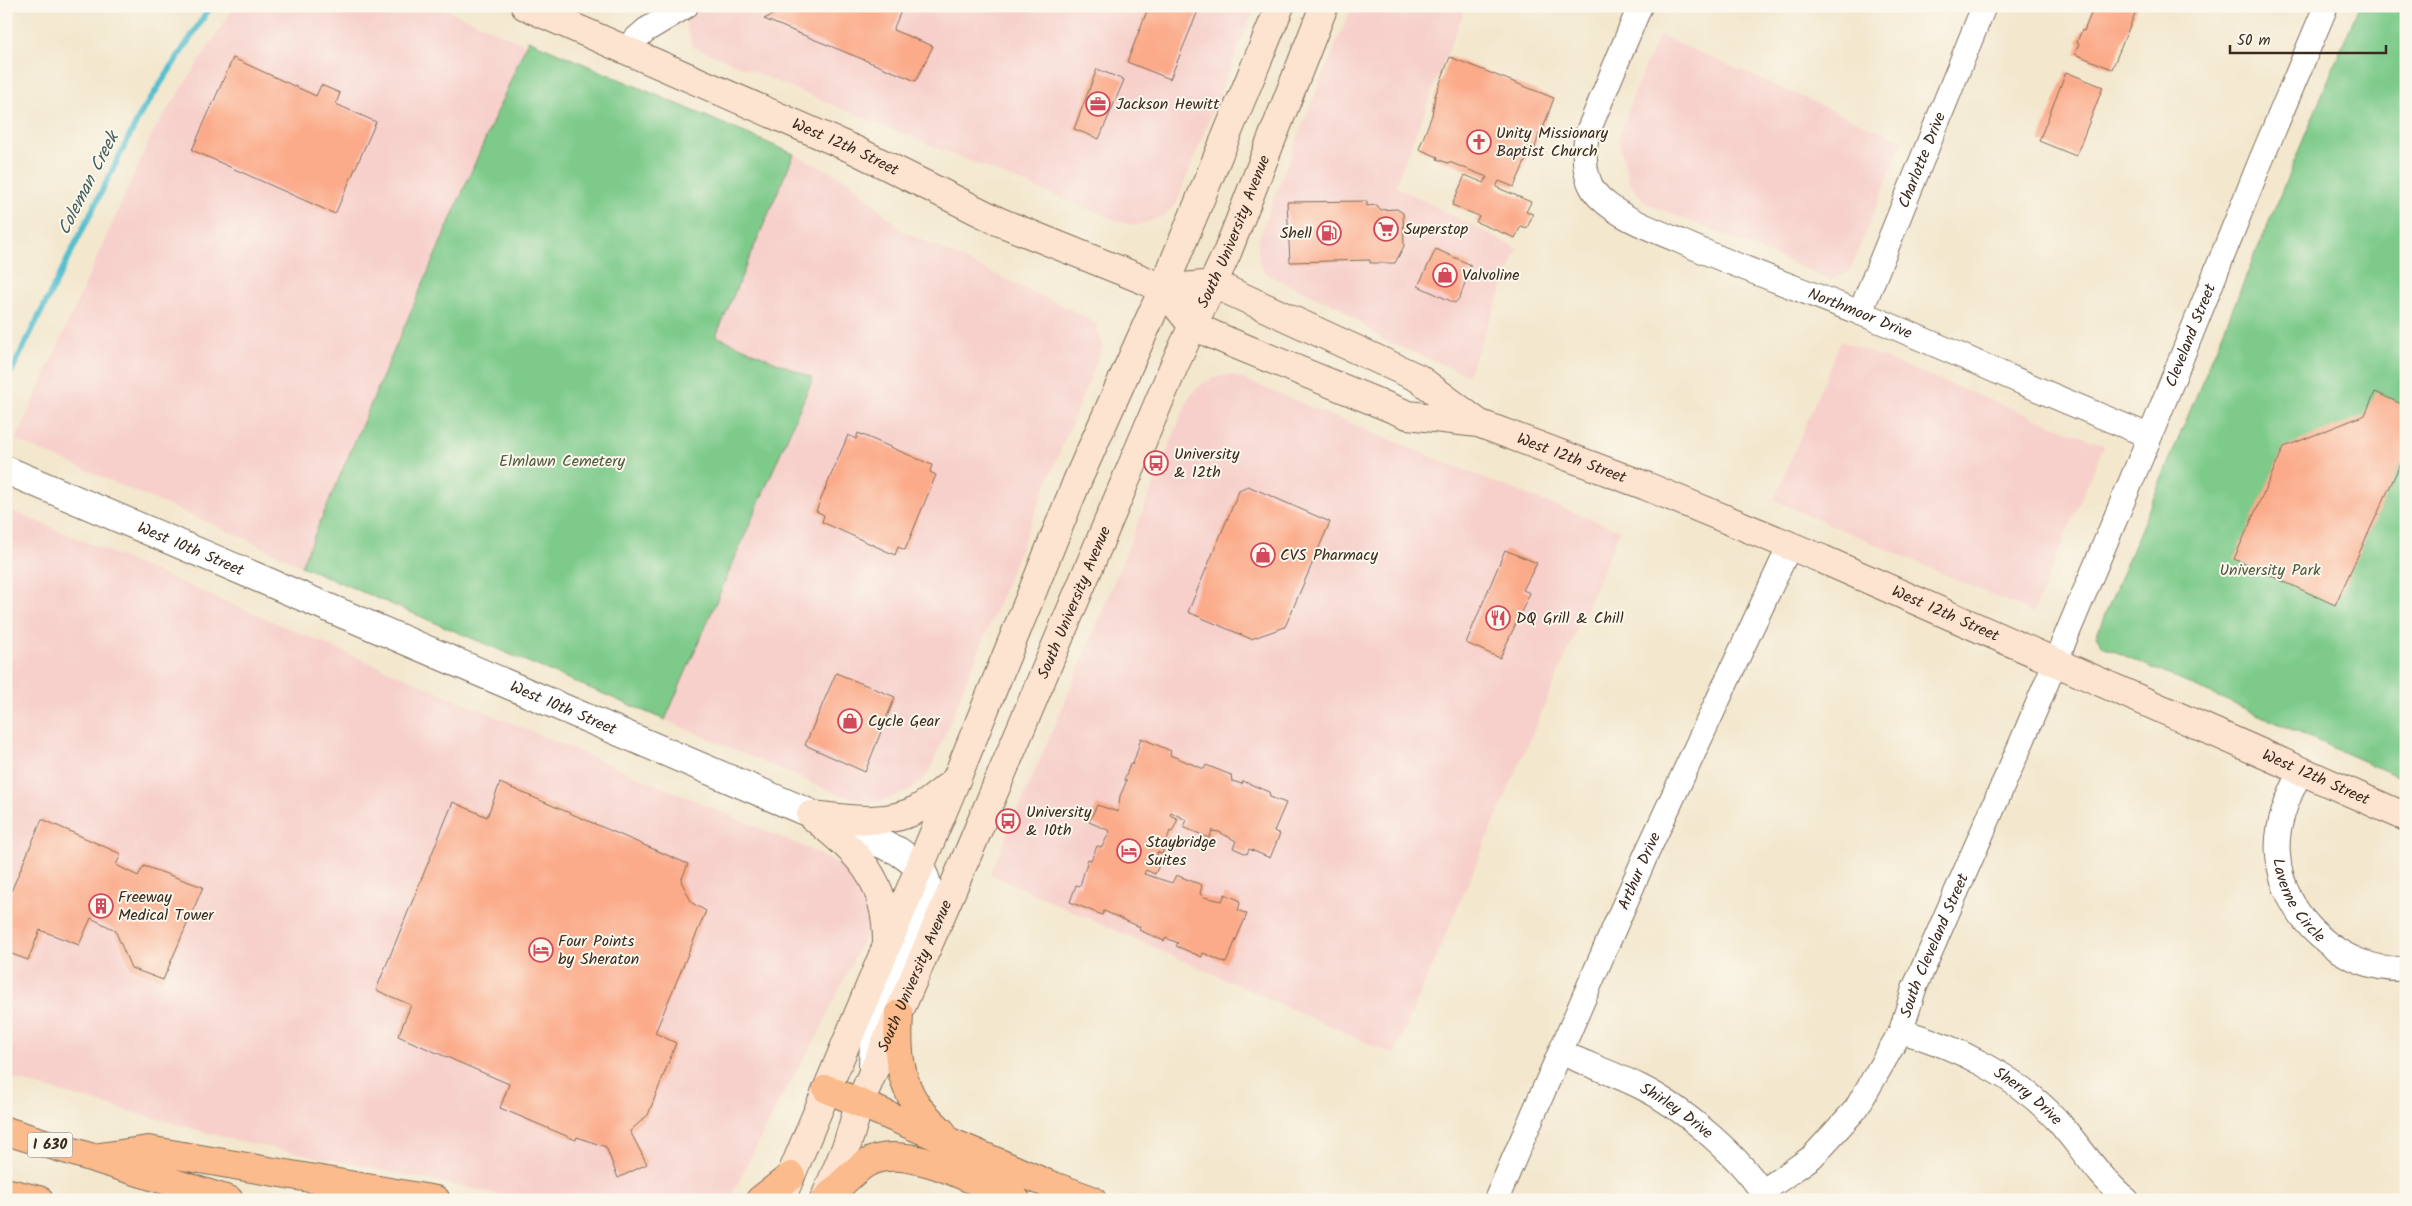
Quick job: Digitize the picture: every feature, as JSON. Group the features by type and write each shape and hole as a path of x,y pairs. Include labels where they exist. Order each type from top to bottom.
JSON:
{"highway":[{"path":"899,1014 897,1047 907,1087 918,1107 952,1142"},
{"path":"827,1089 1048,1184 1092,1200"},
{"name":"I 630","path":"6,1131 229,1200"},
{"path":"93,1158 148,1150 436,1200"},
{"path":"824,1200 865,1164 880,1158 900,1156 929,1162 1016,1200"},
{"path":"760,1200 786,1188"},
{"path":"6,1192 39,1200"}],"main road":[{"name":"West 12th Street","path":"525,6 900,171 1000,222 1163,289 1214,284 1418,378 1478,423"},
{"path":"786,1188 956,780 1078,479 1163,289 1280,6"},
{"name":"South University Avenue","path":"824,1200 847,1144 860,1102 873,1071 899,1014 1086,571 1193,326 1214,284 1324,6"},
{"name":"West 12th Street","path":"1163,289 1193,326 1408,415 1478,423 1607,471 1790,545 2406,817"},
{"path":"811,815 871,820 896,817 918,809 956,780"},
{"path":"811,815 851,848 871,875 885,913 887,946"}],"street":[{"path":"624,49 646,30 686,6"},
{"name":"Northmoor Drive","path":"1640,6 1587,134 1584,163 1597,196 1623,216 1702,251 1860,313 2150,436"},
{"name":"Charlotte Drive","path":"1860,313 1984,6"},
{"name":"Cleveland Street","path":"2054,663 2150,436 2257,168 2326,6"},
{"name":"West 10th Street","path":"6,470 898,851 920,867"},
{"name":"Arthur Drive","path":"1496,1200 1562,1053 1645,857 1790,545"},
{"name":"South Cleveland Street","path":"1765,1196 1812,1157 1843,1125 1869,1090 1902,1031 1914,989 2054,663"},
{"name":"Laverne Circle","path":"2301,771 2282,816 2278,842 2281,878 2289,897 2311,929 2340,952 2364,963 2406,969"},
{"path":"873,1071 873,1042 880,1016 924,911 926,883 920,867"},
{"name":"Sherry Drive","path":"1902,1031 1922,1037 1979,1063 2023,1090 2056,1119 2090,1161 2127,1200"},
{"name":"Shirley Drive","path":"1562,1053 1640,1087 1666,1102 1712,1137 1746,1171 1765,1196"}],"shaded area":[{"path":"235,6 438,6 526,45 301,566 248,540 16,440 153,132"},
{"path":"710,6 992,6 993,9 998,6 1255,6 1176,204 1164,216 1136,226 1118,221 890,129 692,46 684,18"},
{"path":"1352,6 1466,6 1395,186 1518,249 1468,375 1383,340 1339,307 1272,277 1263,271 1258,259 1258,241 1300,130"},
{"path":"1659,35 1903,141 1850,271 1832,280 1646,203 1630,184 1618,140 1636,88"},
{"path":"794,154 851,182 903,231 1084,316 1096,325 1103,346 930,771 911,790 879,802 865,802 837,794 665,720 813,378 716,336"},
{"path":"1841,341 2104,445 2033,613 1774,500"},
{"path":"1233,375 1491,481 1620,530 1394,1055 990,874 1067,697 1189,397 1203,383 1219,376"},
{"path":"6,508 813,851 852,872 867,899 867,931 816,1039 787,1087 729,1200 528,1200 234,1140 6,1077"}],"green space":[{"name":"University Park","path":"2359,6 2406,6 2406,780 2103,646 2096,636"},
{"name":"Elmlawn Cemetery","path":"528,40 794,154 716,336 813,378 665,720 301,566"}],"building":[{"path":"792,6 903,6 893,30 933,46 916,81 764,19"},
{"path":"1149,6 1200,6 1170,79 1127,62"},
{"path":"2094,6 2138,6 2112,69 2075,54 2079,43 2077,42 2082,30 2084,31"},
{"name":"Unity Missionary Baptist Church","path":"1450,57 1554,98 1541,134 1539,134 1532,158 1528,155 1514,187 1499,181 1496,187 1531,202 1526,212 1533,214 1527,228 1521,226 1515,238 1476,222 1479,216 1452,205 1465,175 1484,183 1487,177 1437,159 1438,157 1419,149 1432,115 1435,96"},
{"path":"233,58 316,96 321,85 340,93 336,104 376,122 335,214 192,150"},
{"name":"Jackson Hewitt","path":"1097,69 1124,80 1099,139 1074,129"},
{"path":"2066,72 2103,87 2076,156 2039,141"},
{"name":"Shell","path":"1367,201 1367,206 1377,205 1381,210 1397,209 1403,213 1404,246 1395,263 1370,263 1370,260 1290,262 1287,202"},
{"name":"Valvoline","path":"1436,249 1471,265 1460,297 1455,303 1418,286"},
{"path":"2375,392 2406,406 2406,452 2335,605 2234,559 2284,447 2365,415"},
{"path":"858,433 932,465 930,472 936,475 905,550 898,547 895,555 822,522 824,515 816,511 848,435 856,439"},
{"name":"CVS Pharmacy","path":"1248,486 1330,522 1285,627 1251,639 1188,612 1239,490"},
{"name":"DQ Grill & Chill","path":"1505,550 1537,563 1523,590 1530,593 1500,658 1466,643"},
{"name":"Cycle Gear","path":"836,673 895,697 865,772 805,745"},
{"name":"Staybridge Suites","path":"1141,738 1171,751 1170,755 1204,769 1206,765 1231,775 1232,781 1242,784 1243,781 1269,792 1270,797 1286,803 1274,831 1280,834 1270,858 1249,849 1247,854 1233,848 1236,841 1219,832 1212,831 1209,838 1183,827 1186,820 1171,812 1170,815 1178,819 1172,832 1170,831 1162,854 1157,852 1157,859 1161,861 1155,874 1146,870 1144,874 1172,883 1176,875 1202,885 1200,894 1204,897 1222,901 1225,894 1239,900 1238,910 1247,914 1226,963 1203,953 1202,957 1176,946 1178,943 1166,938 1164,941 1139,930 1140,927 1104,911 1102,915 1070,902 1076,885 1080,886 1088,859 1091,860 1097,846 1102,847 1110,831 1089,822 1097,805 1118,812 1120,796 1127,780 1124,780 1130,764 1132,765"},
{"name":"Four Points by Sheraton","path":"500,783 688,864 681,881 692,903 706,911 655,1033 676,1043 648,1115 630,1131 647,1164 618,1178 606,1147 577,1137 576,1140 500,1108 509,1084 398,1036 411,1005 376,990 453,802 487,817"},
{"name":"Freeway Medical Tower","path":"42,819 121,854 116,865 138,876 144,866 203,887 163,980 131,968 115,930 91,918 79,945 40,930 28,960 6,952 6,893 10,894"}],"waterway":[{"name":"Coleman Creek","path":"6,382 140,115 211,6"}],"place":[{"name":"Jackson Hewitt","path":"1098,104"},
{"name":"Unity Missionary Baptist Church","path":"1479,142"},
{"name":"Superstop","path":"1386,229"},
{"name":"Shell","path":"1329,233"},
{"name":"Valvoline","path":"1445,275"},
{"name":"University & 12th","path":"1156,463"},
{"name":"CVS Pharmacy","path":"1263,555"},
{"name":"DQ Grill & Chill","path":"1498,618"},
{"name":"Cycle Gear","path":"850,721"},
{"name":"University & 10th","path":"1008,821"},
{"name":"Staybridge Suites","path":"1129,851"},
{"name":"Freeway Medical Tower","path":"101,906"},
{"name":"Four Points by Sheraton","path":"541,950"}]}
